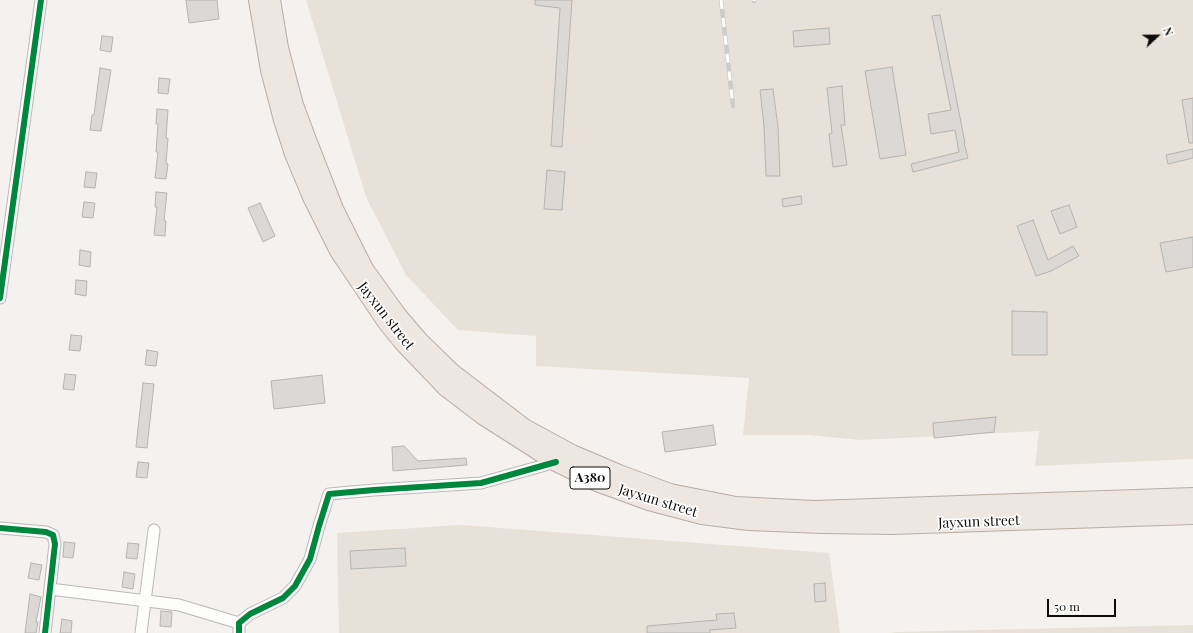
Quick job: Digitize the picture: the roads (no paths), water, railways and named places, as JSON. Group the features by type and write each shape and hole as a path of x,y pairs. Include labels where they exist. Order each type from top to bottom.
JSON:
{"highway":[{"name":"Jayxun street","path":"258,0 270,70 283,120 294,154 312,197 339,251 386,321 403,342 446,387 484,416 556,462 598,482 648,501 702,515 749,521 892,525 1193,515"},
{"name":"Jayxun street","path":"271,0 279,48 294,105 334,209 364,269 397,316 420,342 452,373 524,428 572,454 619,474 670,493 736,506 814,510 1193,497"},
{"path":"1125,499 1126,517"}],"street":[{"path":"0,298 40,0"},
{"path":"50,589 179,605 239,628 250,614 283,598 295,586 310,559 318,526 330,494 481,483 556,462"},
{"path":"0,528 46,532 53,536 55,544 45,633"},
{"path":"141,633 154,530"}],"railway":[{"path":"721,0 733,106"}]}
